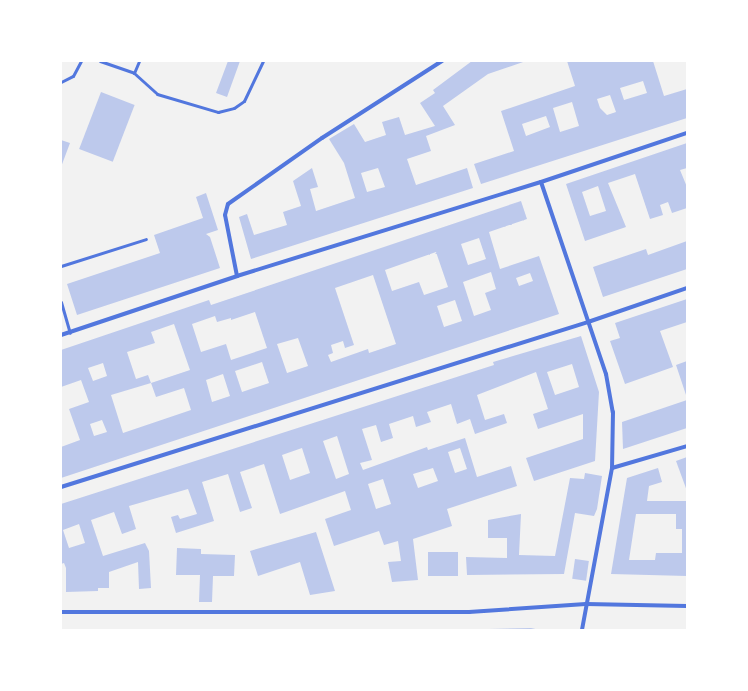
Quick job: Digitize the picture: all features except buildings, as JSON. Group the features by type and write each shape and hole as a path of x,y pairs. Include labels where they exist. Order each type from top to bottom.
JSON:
{"street":[{"path":"237,276 225,215 228,204 322,138 442,61"},
{"path":"61,335 237,276 541,182 687,133"},
{"path":"541,182 606,374 613,412 612,468 582,630"},
{"path":"61,487 588,322 687,288"},
{"path":"612,468 687,446"},
{"path":"61,612 469,612 586,604 687,606"}],"lane":[{"path":"61,82 73,76 81,61"},
{"path":"100,61 134,73 157,94 218,112 240,105 263,61"},
{"path":"134,73 138,61"},
{"path":"61,266 146,239"},
{"path":"61,302 70,333"}]}
